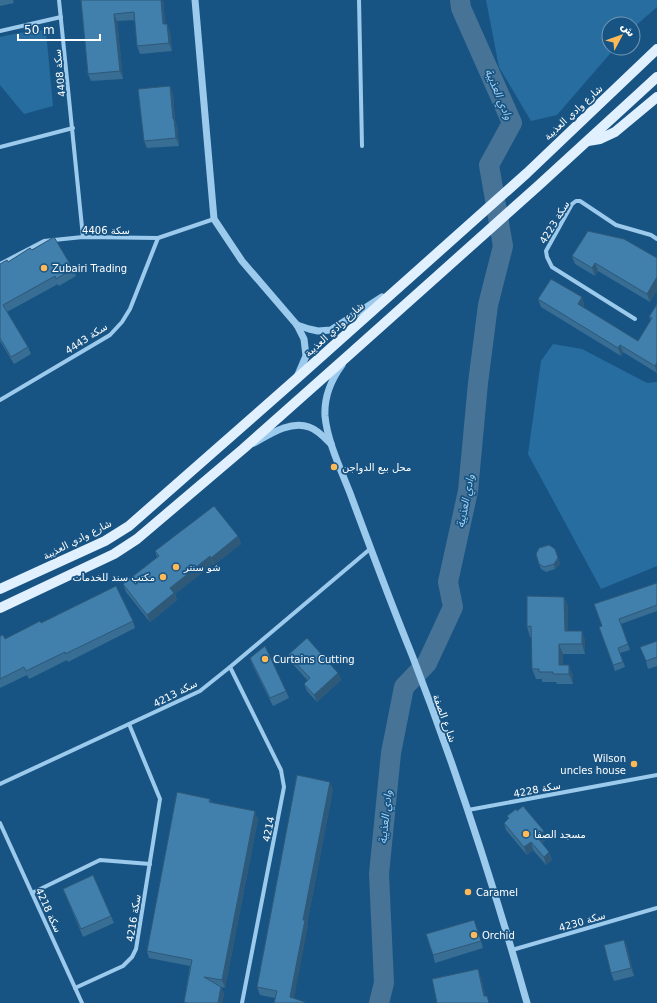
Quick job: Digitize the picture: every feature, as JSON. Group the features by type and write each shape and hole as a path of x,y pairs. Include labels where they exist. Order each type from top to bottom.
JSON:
{"main road":[{"name":"شارع وادي العذيبة","path":"1,588 105,540 129,526 527,173 657,49"},
{"path":"0,608 114,554 137,540 350,354 588,141 657,76"},
{"path":"588,141 600,139 615,132 657,96"}],"street":[{"name":"سكة 4408","path":"59,0 83,237"},
{"path":"195,0 214,219 242,262 297,325 304,339 306,356 295,380"},
{"path":"359,0 362,146"},
{"path":"0,31 61,17"},
{"path":"0,147 72,128"},
{"name":"سكة 4223","path":"635,319 552,267 546,251 572,204 576,201 580,201 616,225 651,235 657,239"},
{"name":"سكة 4406","path":"0,264 44,240 83,237 158,238 214,219"},
{"name":"سكة 4443","path":"0,400 110,335 122,322 130,309 158,238"},
{"path":"297,325 318,331 331,330 399,286"},
{"name":"شارع الصفة","path":"350,354 338,371 325,400 325,416 332,444 370,549 411,653 468,810 527,1003"},
{"path":"243,449 273,432 289,426 300,424 310,427 332,444"},
{"name":"سكة 4213","path":"0,784 200,691 370,549"},
{"name":"4214","path":"230,667 281,770 284,787 242,1003"},
{"name":"سكة 4216","path":"75,988 123,966 132,958 136,949 160,799 129,724"},
{"name":"سكة 4228","path":"468,810 657,775"},
{"name":"سكة 4218","path":"0,823 82,1003"},
{"path":"32,892 100,860 150,864"},
{"name":"سكة 4230","path":"512,950 657,908"}],"shaded area":[{"path":"486,0 657,0 657,7 641,21 641,16 601,16 601,56 608,56 557,115 531,121 499,67"},
{"path":"34,30 46,31 53,106 24,114 0,85 0,37"},
{"path":"553,344 582,349 647,383 657,382 657,566 601,589 528,454 541,361"}],"building":[{"path":"81,0 161,0 163,24 167,24 169,43 137,46 134,12 114,14 120,71 88,74"},
{"path":"170,86 176,138 144,141 138,89"},
{"path":"588,231 624,239 657,258 657,277 647,294 595,263 592,268 572,256"},
{"path":"54,237 73,269 56,279 55,276 3,305 28,347 11,357 0,338 0,264 7,260 8,262 30,248 32,250"},
{"path":"551,279 582,297 578,304 638,341 652,318 649,317 657,304 657,362 655,366 620,345 618,348 538,299"},
{"path":"214,506 238,536 170,588 174,593 147,615 123,584 159,556 155,551"},
{"path":"549,545 555,549 558,558 554,564 544,567 539,564 536,554 539,548"},
{"path":"657,583 657,605 619,619 628,644 618,648 623,662 613,665 599,627 602,626 594,604"},
{"path":"116,586 133,621 65,654 65,652 26,671 24,667 0,679 0,636 3,635 5,639"},
{"path":"527,596 564,597 565,631 582,631 582,644 559,644 559,665 569,665 569,674 553,674 553,672 539,672 539,669 532,669 531,626 527,627"},
{"path":"307,638 338,673 314,695 304,684 310,678 288,655"},
{"path":"657,641 657,657 646,661 640,647"},
{"path":"265,646 286,691 270,698 250,658"},
{"path":"297,775 330,782 303,920 305,920 290,997 305,1002 274,1003 277,991 257,987"},
{"path":"177,792 210,799 209,802 255,811 222,980 204,977 221,987 218,1003 184,1002 192,960 147,951"},
{"name":"مسجد الصفا","path":"523,806 544,831 537,837 549,852 544,857 531,842 524,847 504,823 509,818 507,816"},
{"path":"93,875 111,916 81,929 63,889"},
{"path":"474,920 481,941 433,955 426,934"},
{"path":"624,940 631,968 611,973 604,945"},
{"path":"478,969 484,996 487,996 489,1003 437,1003 432,979"}],"waterway":[{"name":"وادي العذيبة","path":"379,1003 384,983 379,874 391,753 404,687 427,663 453,607 448,582 468,491 478,383 488,305 503,246 489,165 512,123 461,8 460,0"}],"place":[{"name":"Zubairi Trading","path":"44,268"},
{"name":"محل بيع الدواجن","path":"334,467"},
{"name":"شو سنتر","path":"176,567"},
{"name":"مكتب سند للخدمات","path":"163,577"},
{"name":"Curtains Cutting","path":"265,659"},
{"name":"Wilson uncles house","path":"634,764"},
{"name":"مسجد الصفا","path":"526,834"},
{"name":"Caramel","path":"468,892"},
{"name":"Orchid","path":"474,935"}]}
